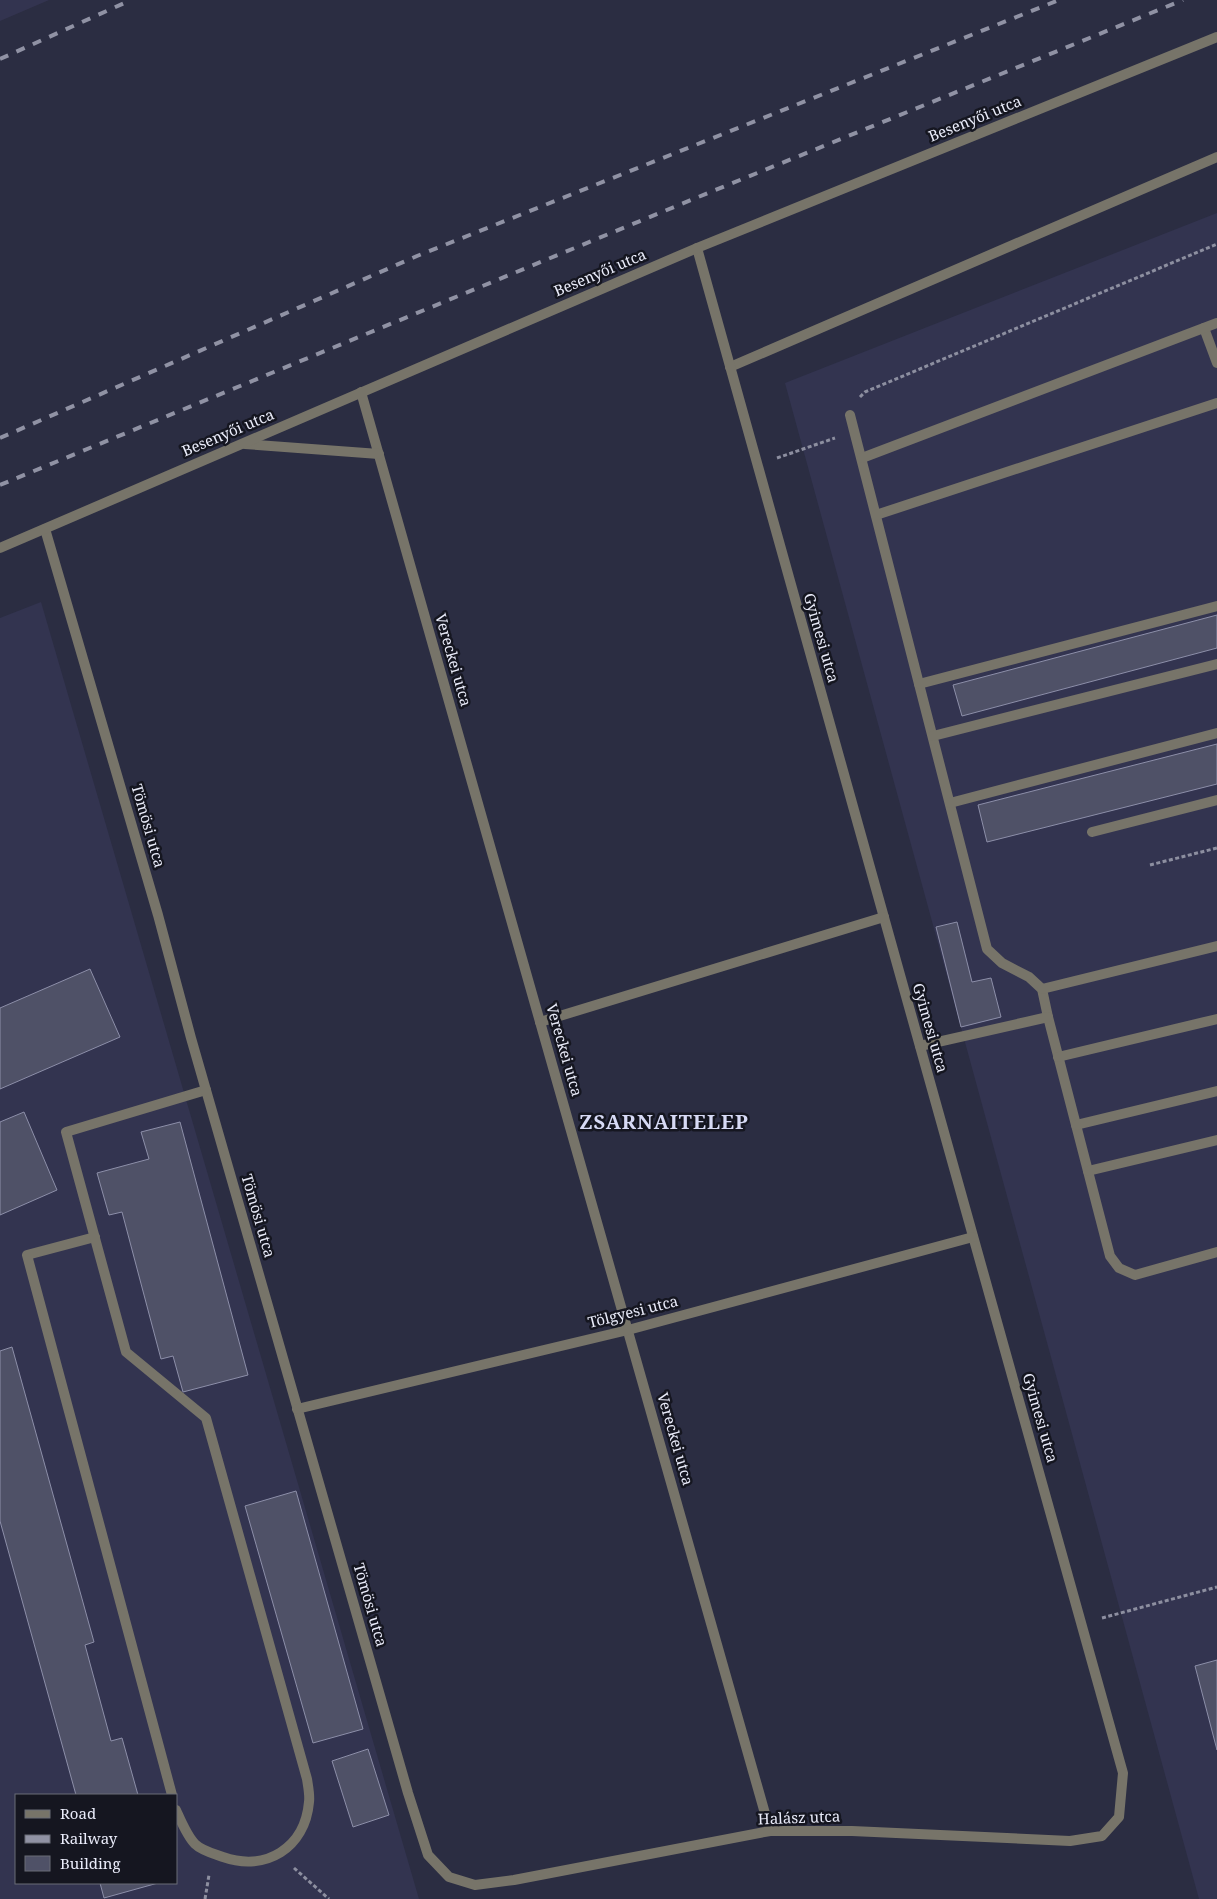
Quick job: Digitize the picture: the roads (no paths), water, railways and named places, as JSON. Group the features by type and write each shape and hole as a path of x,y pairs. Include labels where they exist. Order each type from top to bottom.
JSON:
{"street":[{"name":"Besenyői utca","path":"0,548 697,248 1217,37"},
{"path":"730,367 1217,157"},
{"name":"Gyimesi utca","path":"697,248 1123,1773 1119,1817"},
{"path":"862,458 1217,323"},
{"path":"1204,328 1217,363"},
{"name":"Vereckei utca","path":"361,392 770,1831"},
{"path":"876,515 1217,403"},
{"path":"850,415 987,949 1002,963 1029,977 1042,989 1110,1256 1119,1268 1135,1275 1217,1252"},
{"path":"242,444 379,454"},
{"name":"Tömösi utca","path":"45,529 158,915 206,1090 408,1793 428,1855 449,1877 475,1885"},
{"path":"919,684 1217,606"},
{"path":"933,736 1217,664"},
{"path":"950,803 1217,733"},
{"path":"1092,832 1217,800"},
{"path":"540,1022 884,917"},
{"path":"1042,989 1217,946"},
{"path":"920,1046 1048,1016"},
{"path":"1058,1057 1217,1019"},
{"path":"178,1814 196,1845 213,1854 234,1861 255,1862 278,1854 296,1841 305,1823 310,1801 307,1779 206,1418 126,1352 66,1132 206,1090"},
{"path":"1076,1126 1217,1091"},
{"path":"1088,1171 1217,1140"},
{"path":"95,1237 26,1255 172,1794"},
{"name":"Tölgyesi utca","path":"297,1409 628,1330 974,1237"},
{"name":"Halász utca","path":"475,1885 514,1880 770,1831 852,1831 1070,1841 1102,1836 1119,1817"}],"railway":[{"path":"0,59 131,0"},
{"path":"0,438 417,256 1059,0"},
{"path":"0,485 708,193 1183,0"}],"district":[{"name":"ZSARNAITELEP","path":"664,1122"}]}
